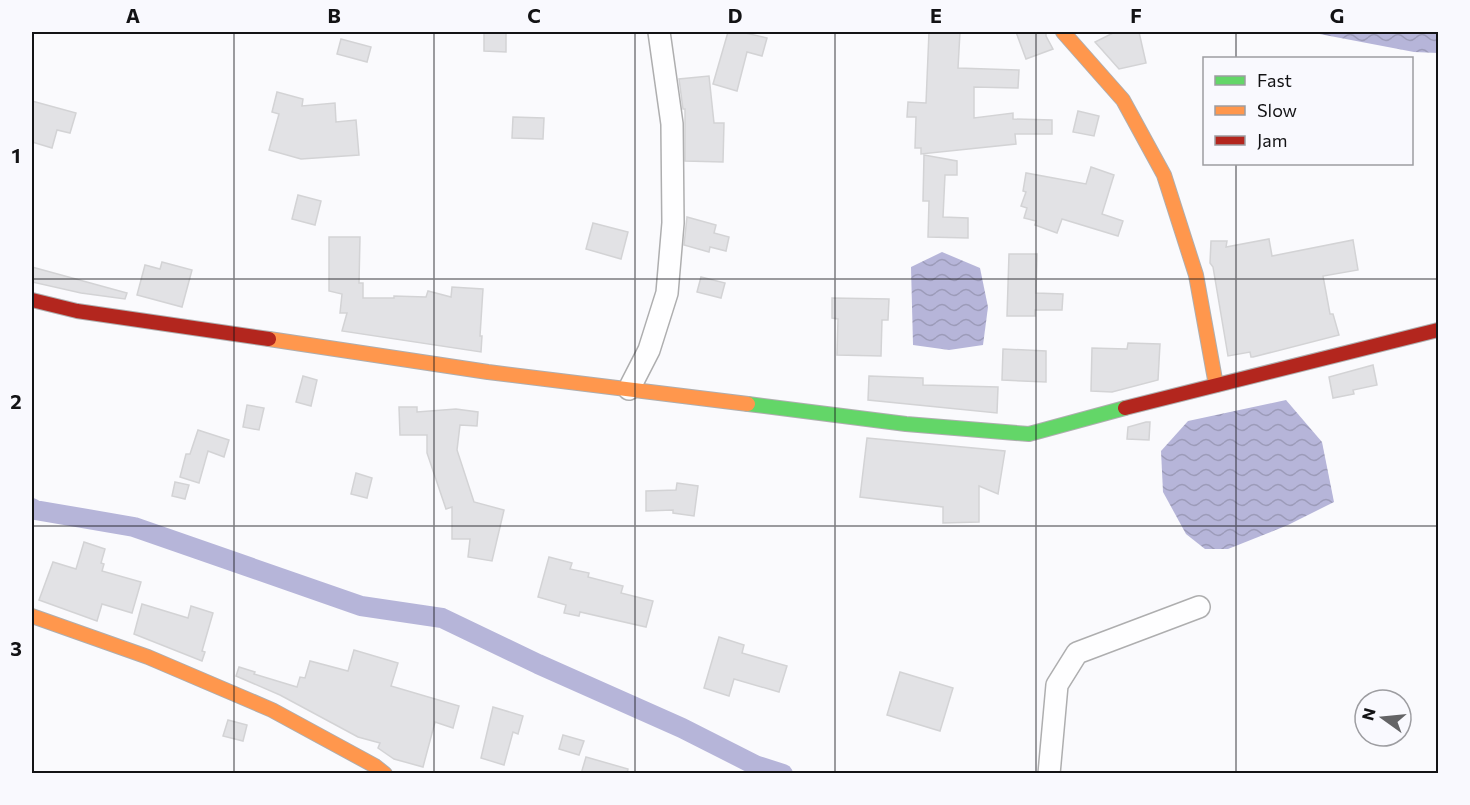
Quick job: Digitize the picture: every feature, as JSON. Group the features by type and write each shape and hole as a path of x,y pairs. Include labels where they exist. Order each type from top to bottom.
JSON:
{"main road":[{"path":"1063,32 1123,100 1164,175 1196,274 1216,385"},
{"path":"32,300 100,314 488,372 906,424 1029,434 1438,330"},
{"path":"32,616 148,657 272,710 375,766 385,774"}],"street":[{"path":"628,389 649,350 667,293 673,223 672,124 659,32"},
{"path":"1049,774 1056,685 1077,653 1199,606"}],"water":[{"path":"1309,32 1438,32 1438,53 1414,52"},
{"path":"942,252 980,268 988,307 983,345 949,350 913,345 911,267"},
{"path":"1286,400 1322,442 1334,502 1288,525 1228,549 1205,549 1186,534 1163,492 1161,451 1188,421"}],"building":[{"path":"484,32 506,32 506,52 484,51"},
{"path":"728,32 741,32 767,38 762,56 747,52 737,91 713,84"},
{"path":"929,32 960,32 958,68 1019,70 1018,88 974,87 974,118 1013,113 1013,119 1052,120 1052,134 1015,134 1016,144 921,154 921,148 915,148 916,117 907,117 908,102 926,103"},
{"path":"1016,32 1046,32 1053,49 1026,59"},
{"path":"1115,32 1139,32 1146,63 1119,69 1095,42"},
{"path":"341,39 371,47 367,62 337,54"},
{"path":"709,76 714,123 724,123 723,162 685,161 685,109 683,109 679,79"},
{"path":"277,92 303,99 302,106 335,103 336,122 356,120 359,155 301,159 269,150 279,114 272,112"},
{"path":"32,101 76,113 70,133 57,130 52,148 32,142"},
{"path":"1078,111 1099,116 1094,136 1073,132"},
{"path":"513,117 544,118 543,139 512,138"},
{"path":"924,155 957,161 957,175 945,175 943,217 968,218 968,238 928,237 929,201 923,201"},
{"path":"1091,167 1114,175 1102,214 1123,221 1118,236 1062,219 1057,233 1035,225 1036,221 1024,218 1027,208 1021,206 1026,192 1023,191 1026,173 1086,184"},
{"path":"298,195 321,201 315,225 292,219"},
{"path":"687,217 716,225 714,233 729,237 726,251 710,247 709,252 684,245"},
{"path":"593,223 628,232 621,259 586,249"},
{"path":"329,237 360,237 359,283 363,283 363,298 426,297 428,291 451,297 452,287 483,289 481,352 342,331 347,313 340,313 342,294 329,291"},
{"path":"1269,239 1272,256 1353,240 1358,270 1323,276 1330,314 1333,314 1339,335 1253,357 1250,352 1228,356 1213,267 1210,263 1211,241 1227,241 1226,247"},
{"path":"1009,254 1037,254 1036,293 1063,294 1062,310 1035,310 1035,316 1007,316"},
{"path":"162,262 192,270 182,307 137,295 145,265 160,269"},
{"path":"32,267 127,293 125,299 81,293 32,282"},
{"path":"701,277 725,283 721,298 697,292"},
{"path":"832,298 889,299 888,320 882,320 881,356 837,355 838,319 832,318"},
{"path":"1128,343 1160,344 1158,380 1112,392 1091,391 1092,348 1127,349"},
{"path":"1003,349 1046,351 1046,382 1002,380"},
{"path":"1373,365 1377,385 1353,390 1354,394 1333,398 1329,377"},
{"path":"303,376 317,380 311,406 296,402"},
{"path":"869,376 923,378 923,385 998,387 997,413 868,400"},
{"path":"247,405 264,408 259,430 243,427"},
{"path":"399,407 417,407 417,412 456,409 478,412 477,426 460,425 457,450 474,502 504,510 492,561 468,557 470,539 452,539 452,507 446,509 427,453 427,435 400,435"},
{"path":"1150,422 1149,440 1127,439 1128,427"},
{"path":"198,430 229,440 224,457 208,451 199,483 180,477 186,454 190,454"},
{"path":"867,438 1005,451 998,494 979,486 979,522 943,523 943,507 860,497"},
{"path":"356,473 372,478 367,498 351,494"},
{"path":"175,482 189,485 185,499 172,496"},
{"path":"677,483 698,486 694,516 673,513 673,510 646,511 646,491 676,490"},
{"path":"84,542 105,549 101,563 104,564 102,571 141,582 132,613 102,604 97,621 39,600 53,562 76,569"},
{"path":"549,557 572,563 570,569 589,573 588,577 623,586 621,593 653,601 646,627 580,612 579,616 564,613 566,605 538,597"},
{"path":"142,604 188,618 191,606 213,613 202,651 205,652 202,661 134,634"},
{"path":"719,637 744,645 742,653 787,666 779,692 734,679 729,696 704,688"},
{"path":"354,650 398,663 391,686 459,706 453,728 435,722 423,767 394,759 378,748 380,743 358,737 280,695 236,676 239,667 297,687 300,677 305,678 310,661 348,671"},
{"path":"900,672 953,688 940,731 887,715"},
{"path":"493,707 523,716 518,734 513,732 504,765 481,758"},
{"path":"228,720 247,725 243,741 223,736"},
{"path":"563,735 584,741 579,755 559,749"},
{"path":"586,757 628,769 627,774 581,774"}],"waterway":[{"path":"32,508 134,527 361,606 442,618 538,664 682,728 755,765 783,774"}],"traffic: fast":[{"path":"748,404 906,424 1029,434 1125,408"}],"traffic: slow":[{"path":"1063,32 1123,100 1164,175 1196,275 1216,385"},
{"path":"269,339 488,372 748,404"},
{"path":"32,616 148,657 272,710 375,766 385,774"}],"traffic: jam":[{"path":"32,300 77,311 269,339"},
{"path":"1125,408 1438,330"}]}
